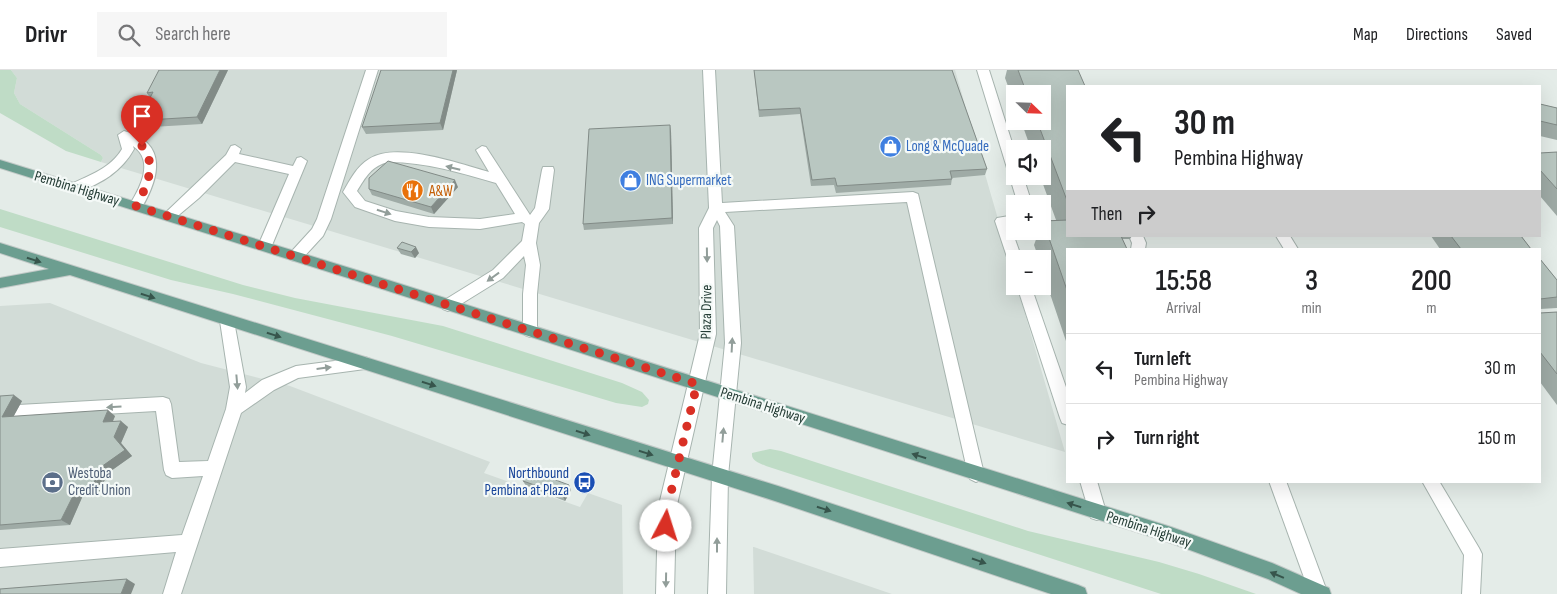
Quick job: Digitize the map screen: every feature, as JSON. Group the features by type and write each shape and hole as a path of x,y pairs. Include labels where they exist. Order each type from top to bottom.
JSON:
{"main road":[{"name":"Pembina Highway","path":"0,164 265,246 1190,542 1272,572 1320,593"},
{"path":"0,248 720,476 1078,594"},
{"path":"0,283 68,271"}],"street":[{"path":"296,256 318,232 324,219 372,70"},
{"name":"Plaza Drive","path":"709,70 716,208 727,226 733,343 720,476 717,594"},
{"path":"983,70 1006,143"},
{"path":"76,187 111,170 121,161 128,149 124,135 142,146 149,158 148,181 136,206"},
{"path":"482,150 528,219 529,244 533,265 530,294 530,331"},
{"path":"169,216 194,195 234,153 299,166 265,246"},
{"path":"501,180 397,156 376,160 360,174 350,192 360,204 395,216 429,222 480,224 528,219 542,209 548,170"},
{"path":"716,208 913,197 976,474"},
{"name":"Plaza Drive","path":"665,594 667,509 708,334 706,228 716,208"},
{"path":"1006,221 1002,221 1006,233"},
{"path":"448,305 498,274 529,244"},
{"path":"1027,295 1066,412"},
{"path":"172,594 234,409 238,387 227,321"},
{"path":"234,409 268,386 296,372 366,363"},
{"path":"0,413 163,404 172,470 214,468"},
{"path":"1089,483 1096,512"},
{"path":"1278,483 1320,593"},
{"path":"1431,483 1473,554 1471,594"},
{"path":"0,558 188,544"}],"shaded area":[{"path":"11,70 955,70 1007,250 1006,295 1020,295 1065,452 101,162 103,158 101,155 20,104 14,93 17,78"},
{"path":"50,303 201,363 290,386 490,462 484,473 580,507 588,493 622,505 623,594 0,594 0,306"},
{"path":"754,547 892,594 754,594"}],"green space":[{"path":"0,70 11,70 17,78 14,93 20,104 101,155 103,158 101,162 66,151 0,113"},
{"path":"0,209 243,285 295,298 443,326 622,383 642,392 649,400 648,404 642,407 616,403 392,336 233,294 171,280 0,227"},
{"path":"770,449 1028,531 1159,562 1256,594 1161,594 766,466 756,461 752,456 752,453"}],"building":[{"path":"159,70 220,70 197,117 147,120 151,113 142,113 153,92 147,93"},
{"path":"381,70 453,70 440,123 362,127"},
{"name":"Long & McQuade","path":"754,70 952,70 987,169 950,171 952,179 837,186 835,178 812,180 800,108 759,110"},
{"path":"1018,70 1078,70 1085,85 1066,85 1066,198 1051,158 1051,140 1044,140 1040,130 1051,130 1051,85 1024,85"},
{"path":"1541,104 1557,108 1557,125 1541,121"},
{"name":"ING Supermarket","path":"670,125 672,218 583,224 589,129"},
{"path":"1557,152 1557,189 1541,171 1541,153"},
{"name":"A&W","path":"388,161 455,180 431,207 369,189 369,178"},
{"path":"1066,220 1066,237 1121,237 1127,248 1066,248 1066,287 1050,240 1051,221"},
{"path":"1452,237 1522,237 1530,248 1460,248"},
{"path":"402,242 416,247 411,252 397,248"},
{"path":"1541,260 1557,280 1557,297 1541,299"},
{"path":"1557,312 1557,374 1541,353 1541,313"},
{"name":"Westoba Credit Union","path":"14,395 2,417 108,410 103,422 121,421 114,437 125,450 101,467 92,487 77,488 61,520 0,525 0,396"},
{"path":"529,470 569,485 563,495 523,481"},
{"path":"127,579 121,594 0,594 0,589"}],"place":[{"name":"Long & McQuade","path":"890,146"},
{"name":"ING Supermarket","path":"630,180"},
{"name":"A&W","path":"413,191"},
{"name":"Westoba Credit Union","path":"52,482"},
{"name":"Northbound Pembina at Plaza","path":"585,482"}],"route":[{"path":"142,146 149,158 150,171 145,190 136,206 697,384 677,463 667,509 666,526"}]}
